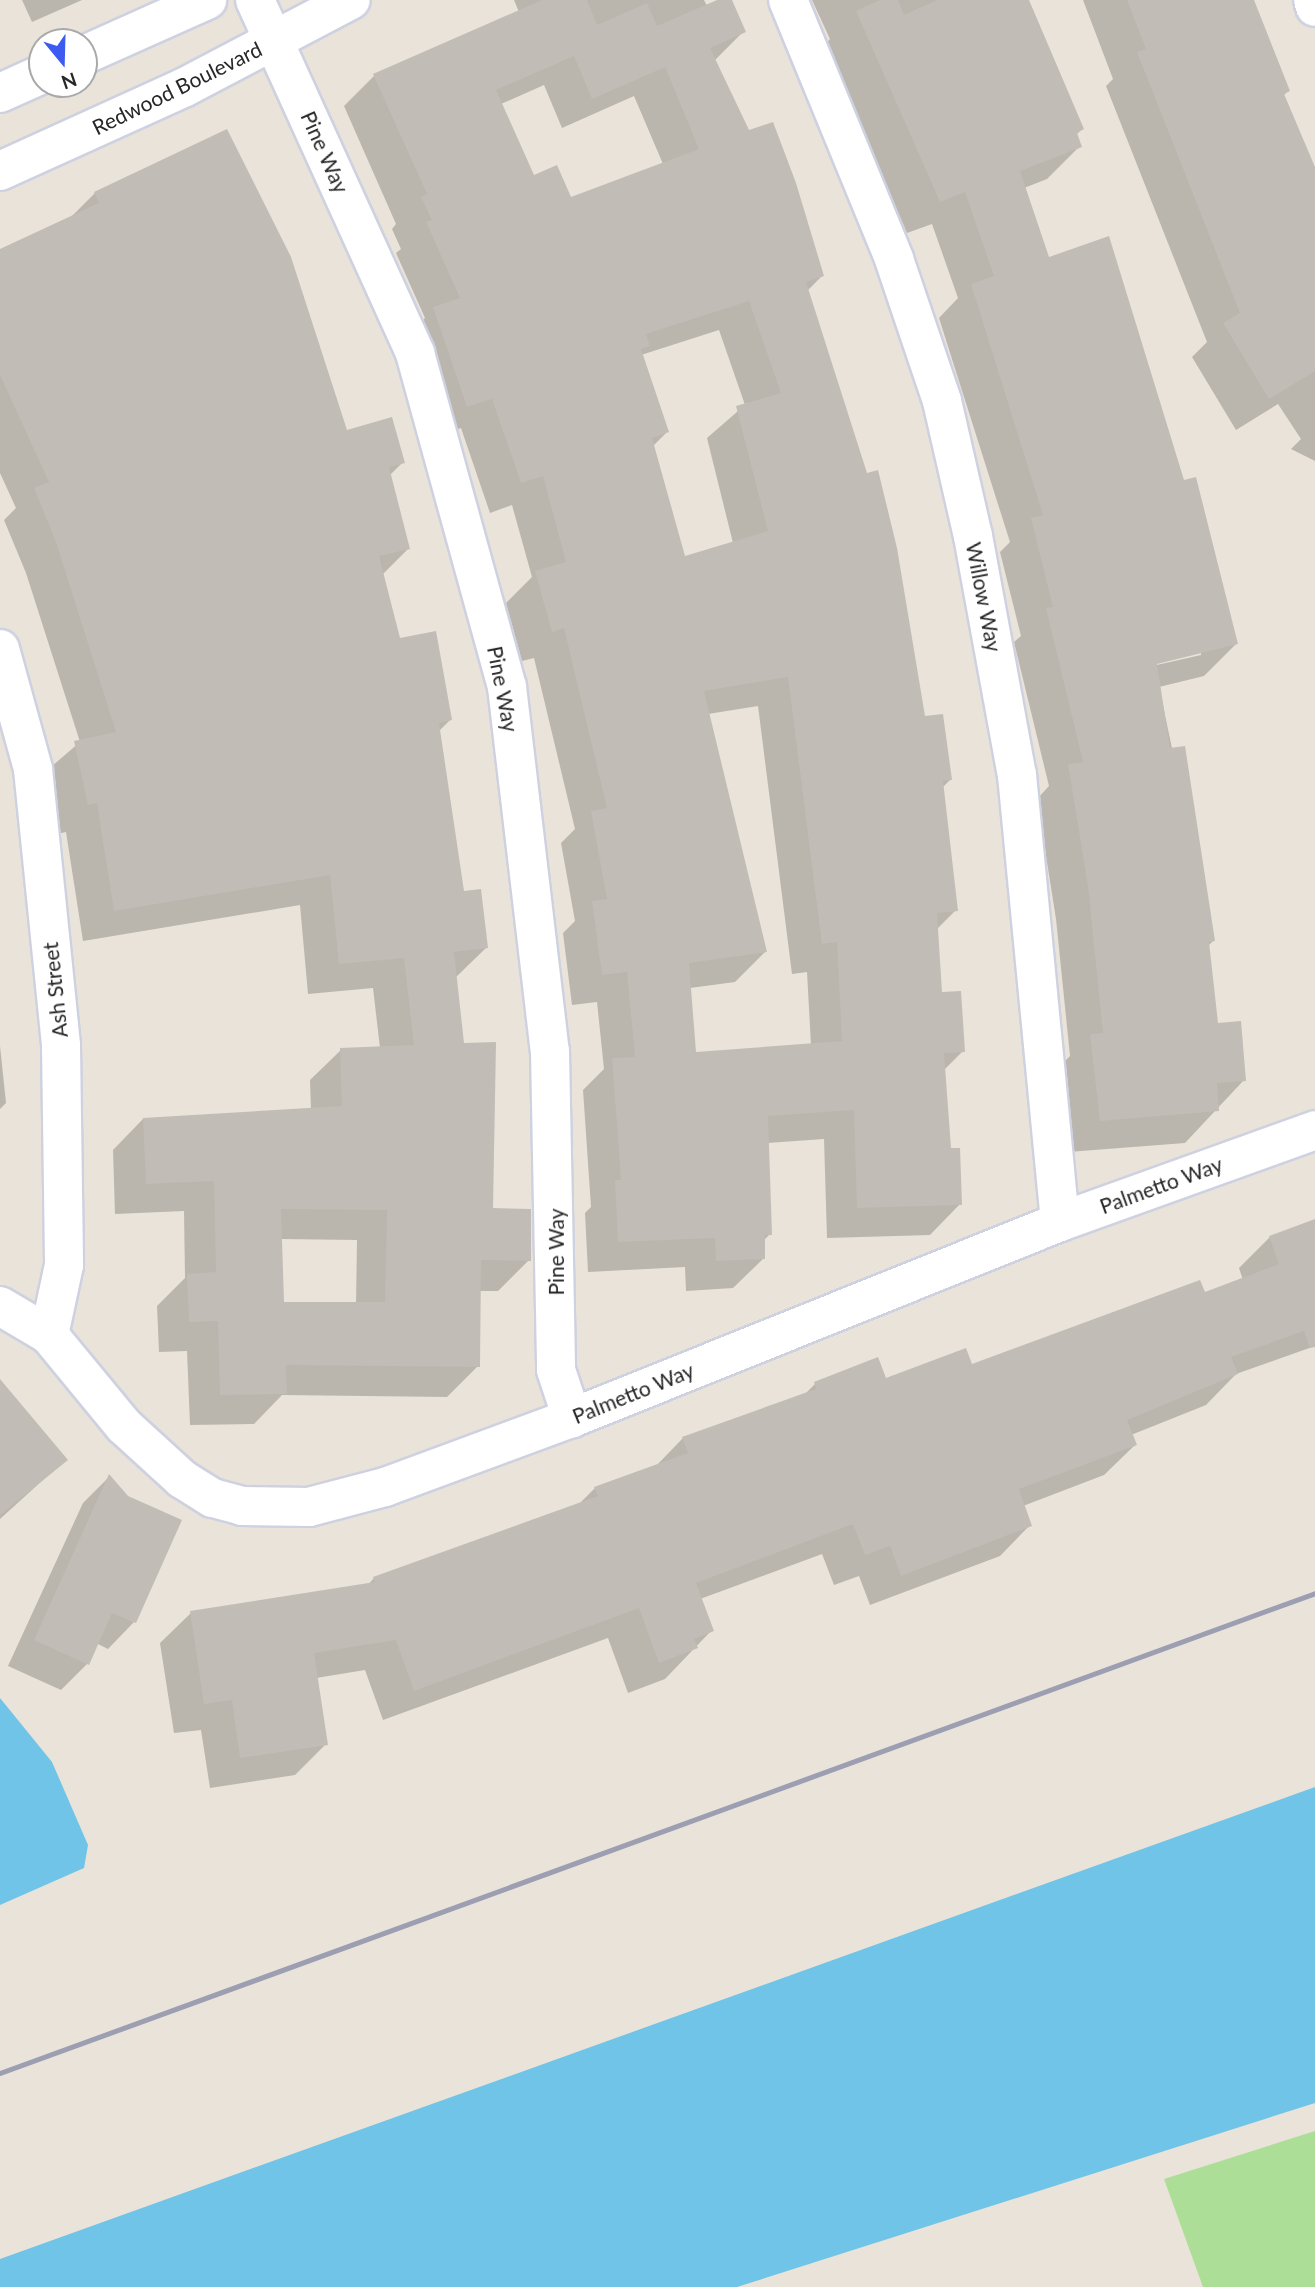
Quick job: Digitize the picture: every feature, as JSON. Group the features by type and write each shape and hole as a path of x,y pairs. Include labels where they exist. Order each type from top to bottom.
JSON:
{"street":[{"path":"98,49 207,0"},
{"name":"Pine Way","path":"255,0 415,353 507,687 550,1051 556,1370 572,1418"},
{"name":"Redwood Boulevard","path":"0,171 273,42 351,0"},
{"name":"Willow Way","path":"788,0 894,259 942,401 970,523 1017,775 1060,1222"},
{"path":"1312,0 1315,7"},
{"path":"0,93 28,80"},
{"name":"Ash Street","path":"0,649 33,769 61,1046 64,1265 49,1335"},
{"name":"Palmetto Way","path":"0,1306 49,1335 152,1456 213,1497 242,1506 309,1507 341,1500 572,1418 1060,1222 1315,1130"}],"green space":[{"path":"1315,2131 1315,2287 1203,2287 1164,2179"}],"water":[{"path":"0,1698 52,1762 88,1845 84,1868 0,1905"},
{"path":"1315,1787 1315,2103 737,2287 0,2287 0,2259"}],"building":[{"path":"542,0 587,0 597,25 647,3 657,26 717,0 732,0 746,32 710,48 749,130 773,122 796,183 824,276 806,282 867,473 878,470 897,548 925,716 943,714 952,780 943,781 958,911 937,913 942,992 961,991 965,1052 944,1053 951,1148 960,1148 962,1205 857,1208 854,1110 768,1116 772,1235 765,1235 765,1259 716,1261 715,1238 618,1242 615,1180 621,1180 612,1058 635,1057 627,972 602,975 592,901 607,899 591,811 607,808 564,628 552,632 535,571 566,562 543,476 521,483 492,399 467,407 433,307 460,298 426,222 432,220 421,197 427,194 373,74","holes":["574,56 592,99 665,67 699,149 571,197 557,165 534,175 496,90","749,301 781,393 736,406 768,531 685,556 652,438 669,432 641,349 650,346 646,334","788,677 822,944 837,942 842,1041 696,1052 689,963 767,952 704,691"]},
{"path":"880,0 898,0 904,15 937,0 1029,0 1084,129 1077,133 1082,147 1020,171 1049,257 1109,236 1184,480 1196,477 1238,644 1157,664 1170,748 1185,746 1215,941 1209,942 1218,1023 1241,1021 1246,1081 1217,1083 1219,1111 1100,1121 1090,1034 1103,1033 1088,886 1068,764 1083,762 1046,608 1053,607 1031,518 1043,515 971,284 994,276 965,192 940,202 856,11"},
{"path":"1127,0 1254,0 1290,91 1284,94 1315,167 1315,371 1269,399 1223,323 1240,313 1137,52 1146,49"},
{"path":"227,129 291,257 347,430 392,417 405,463 389,467 410,549 379,556 400,638 436,631 452,720 439,723 464,891 481,889 488,948 454,952 464,1043 496,1042 493,1208 531,1209 531,1261 481,1260 480,1367 286,1365 287,1394 220,1395 218,1321 189,1322 187,1274 216,1272 214,1181 146,1184 143,1118 342,1106 340,1048 414,1045 404,958 339,964 330,875 114,911 97,803 88,805 74,741 116,732 56,542 34,488 49,482 0,375 0,249 99,203 94,192","holes":["281,1209 387,1210 385,1302 284,1302"]},
{"path":"1315,1219 1315,1347 1310,1348 1304,1331 1231,1357 1238,1374 1127,1420 1137,1445 1019,1489 1032,1526 901,1576 890,1546 865,1555 853,1524 696,1583 714,1631 694,1639 698,1648 659,1663 639,1608 414,1691 396,1640 314,1653 328,1745 240,1758 232,1700 204,1704 190,1611 375,1582 373,1577 598,1496 594,1487 688,1453 682,1437 816,1389 814,1382 878,1357 886,1378 966,1348 972,1364 1200,1280 1205,1292 1279,1264 1269,1236"},
{"path":"0,1379 68,1460 0,1515"},
{"path":"109,1474 128,1496 182,1520 136,1623 112,1613 89,1665 34,1640"}],"railway":[{"path":"0,2073 1315,1593"}]}
